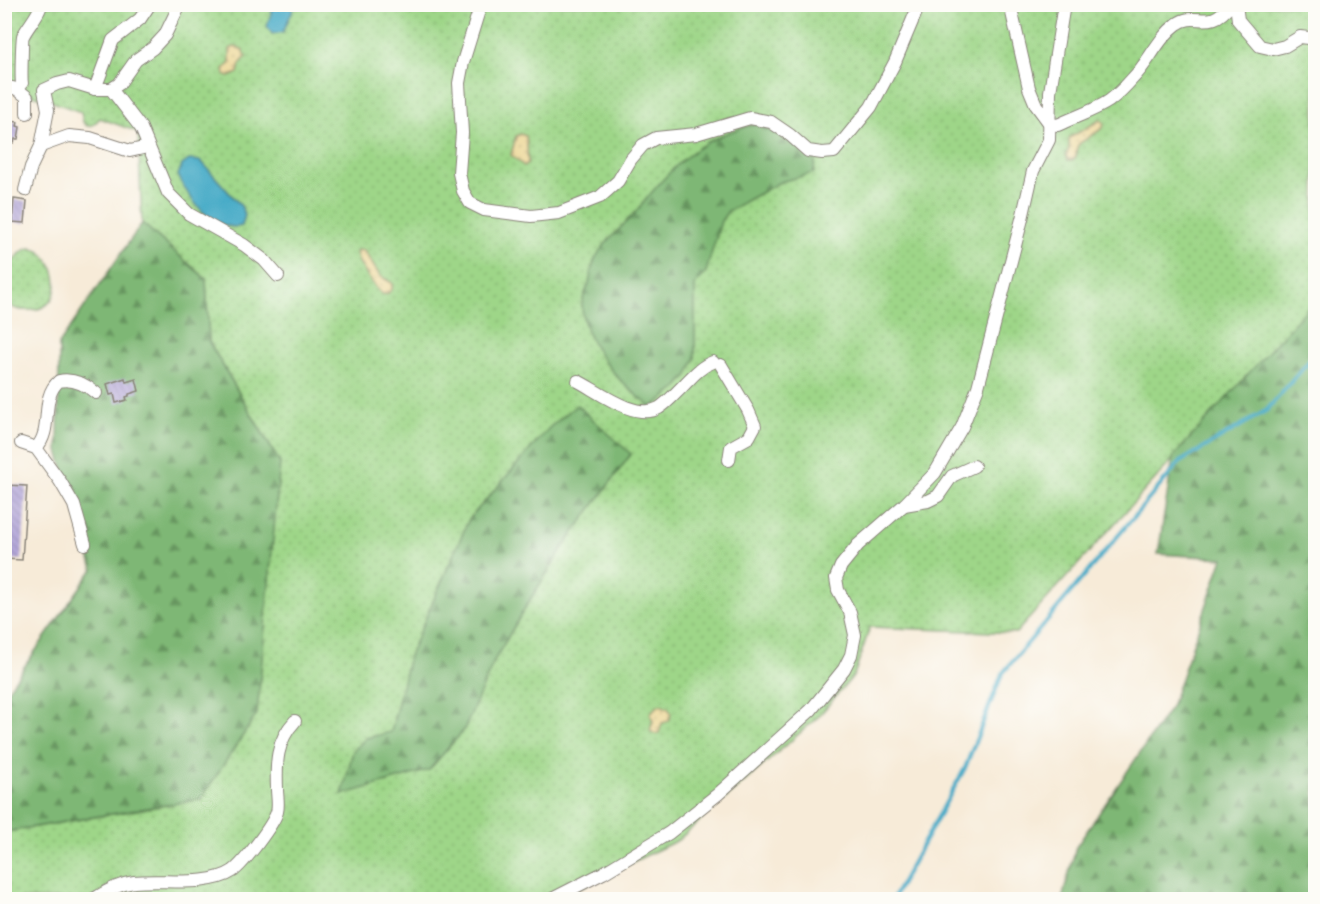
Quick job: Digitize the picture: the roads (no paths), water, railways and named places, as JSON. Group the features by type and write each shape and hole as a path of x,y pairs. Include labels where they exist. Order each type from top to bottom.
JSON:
{"lane":[{"path":"95,89 113,40 140,19 150,4"},
{"path":"4,86 22,83 44,90 69,81 95,89 111,89 119,84 136,60 165,36 180,4"},
{"path":"481,4 459,83 462,133 459,173 463,191 470,203 484,210 531,216 559,213 600,197 618,181 631,159 643,145 656,138 696,134 750,118 771,122 808,151 834,152 871,107 895,62 916,12 917,4"},
{"path":"1010,4 1029,88 1036,105 1050,124 1058,125 1109,101 1134,77 1166,34 1179,22 1213,20 1224,14 1231,4"},
{"path":"550,900 603,873 669,832 718,794 811,710 844,669 851,655 855,635 850,612 838,590 836,578 841,566 858,545 904,505 935,473 962,427 978,387 1033,171 1049,140 1050,92 1064,4"},
{"path":"1236,4 1238,20 1260,46 1273,49 1285,46 1300,37 1309,38"},
{"path":"22,83 21,69 24,52 22,38 40,8"},
{"path":"4,86 17,89 27,97 27,113"},
{"path":"111,89 141,128 168,192 189,214 244,245 264,260 278,276"},
{"path":"25,190 31,167 42,146 48,110 44,90"},
{"path":"42,146 69,136 90,138 130,151 148,147"},
{"path":"578,381 622,405 638,411 652,411 665,404 697,372 717,364 748,410 755,426 749,437 731,447 729,460"},
{"path":"36,448 44,440 49,395 54,385 59,381 72,381 81,383 96,393"},
{"path":"21,443 36,448 52,468 74,505 84,544"},
{"path":"904,505 928,501 938,496 952,476 974,466"},
{"path":"93,900 116,886 133,882 216,879 234,870 270,827 277,811 276,769 281,742 286,731 295,721"}],"water":[{"path":"274,4 295,5 283,32 272,34 267,26"},
{"path":"189,160 201,161 241,206 245,215 242,226 231,227 221,224 203,212 195,203 178,175 182,165"}],"waterway":[{"path":"892,900 965,768 1002,674 1180,462 1267,410 1316,353"}]}
